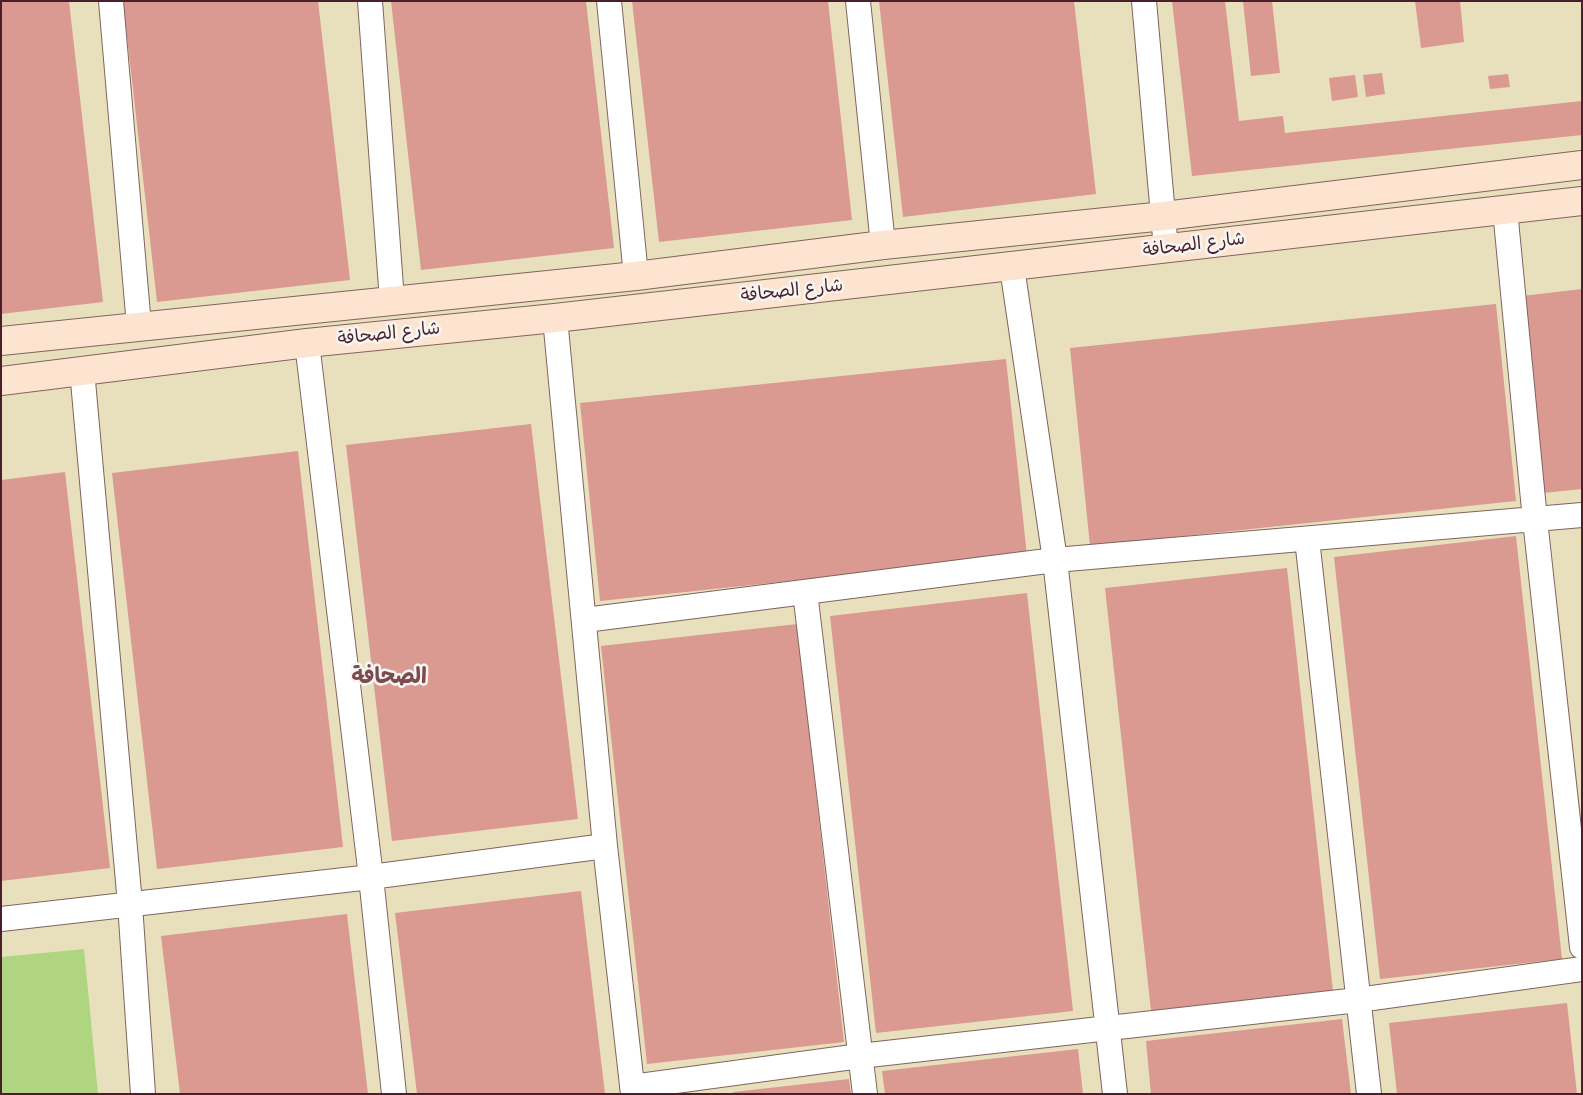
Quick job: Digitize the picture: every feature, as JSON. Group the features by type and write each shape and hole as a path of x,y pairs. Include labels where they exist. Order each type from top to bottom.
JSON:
{"main road":[{"name":"شارع الصحافة","path":"1,341 636,276 883,245 1164,216 1582,165"},
{"name":"شارع الصحافة","path":"1,381 307,343 555,318 1582,201"}],"street":[{"path":"111,1 139,326"},
{"path":"370,1 392,301"},
{"path":"609,1 636,276"},
{"path":"858,1 883,245"},
{"path":"1144,1 1166,249"},
{"path":"1505,210 1535,520 1582,947"},
{"path":"1012,267 1054,560 1115,1094"},
{"path":"555,318 605,846 632,1090 860,1056 1358,1000 1582,969"},
{"path":"307,343 371,877 394,1094"},
{"path":"82,370 130,904 143,1094"},
{"path":"585,620 1054,560 1307,540 1582,515"},
{"path":"1307,540 1369,1094"},
{"path":"804,592 865,1094"},
{"path":"1,920 371,877 605,846"}],"green space":[{"path":"84,949 98,1094 1,1094 1,957"}],"building":[{"path":"1,1 69,1 103,302 1,314"},
{"path":"123,1 318,1 350,280 157,302"},
{"path":"391,1 586,1 614,248 421,270"},
{"path":"632,1 828,1 852,220 659,242"},
{"path":"879,1 1074,1 1096,194 903,217"},
{"path":"1172,1 1225,1 1239,121 1283,116 1285,133 1582,101 1582,135 1192,176"},
{"path":"1243,1 1272,1 1280,73 1251,76"},
{"path":"1415,1 1460,1 1464,42 1421,48"},
{"path":"1382,73 1385,94 1366,97 1363,75"},
{"path":"1508,74 1510,87 1490,89 1488,76"},
{"path":"1355,75 1358,97 1332,101 1329,78"},
{"path":"1582,289 1582,489 1543,493 1522,296"},
{"path":"1496,304 1516,501 1090,546 1070,348"},
{"path":"1006,359 1027,556 600,601 580,403"},
{"path":"531,424 578,819 392,841 346,445"},
{"path":"298,451 343,847 157,869 112,473"},
{"path":"65,472 110,868 1,881 1,480"},
{"path":"1516,536 1562,959 1380,979 1334,557"},
{"path":"1287,568 1333,991 1151,1011 1105,588"},
{"path":"1027,593 1073,1011 876,1033 830,616"},
{"path":"797,624 844,1042 647,1064 601,646"},
{"path":"581,891 605,1094 417,1094 395,913"},
{"path":"347,914 368,1094 180,1094 161,936"},
{"path":"1567,1003 1577,1094 1397,1094 1389,1023"},
{"path":"1342,1019 1351,1094 1151,1094 1146,1041"},
{"path":"1078,1049 1083,1094 885,1094 882,1071"},
{"path":"849,1079 851,1094 734,1094 733,1092"}],"district":[{"name":"الصحافة","path":"389,678"}]}
